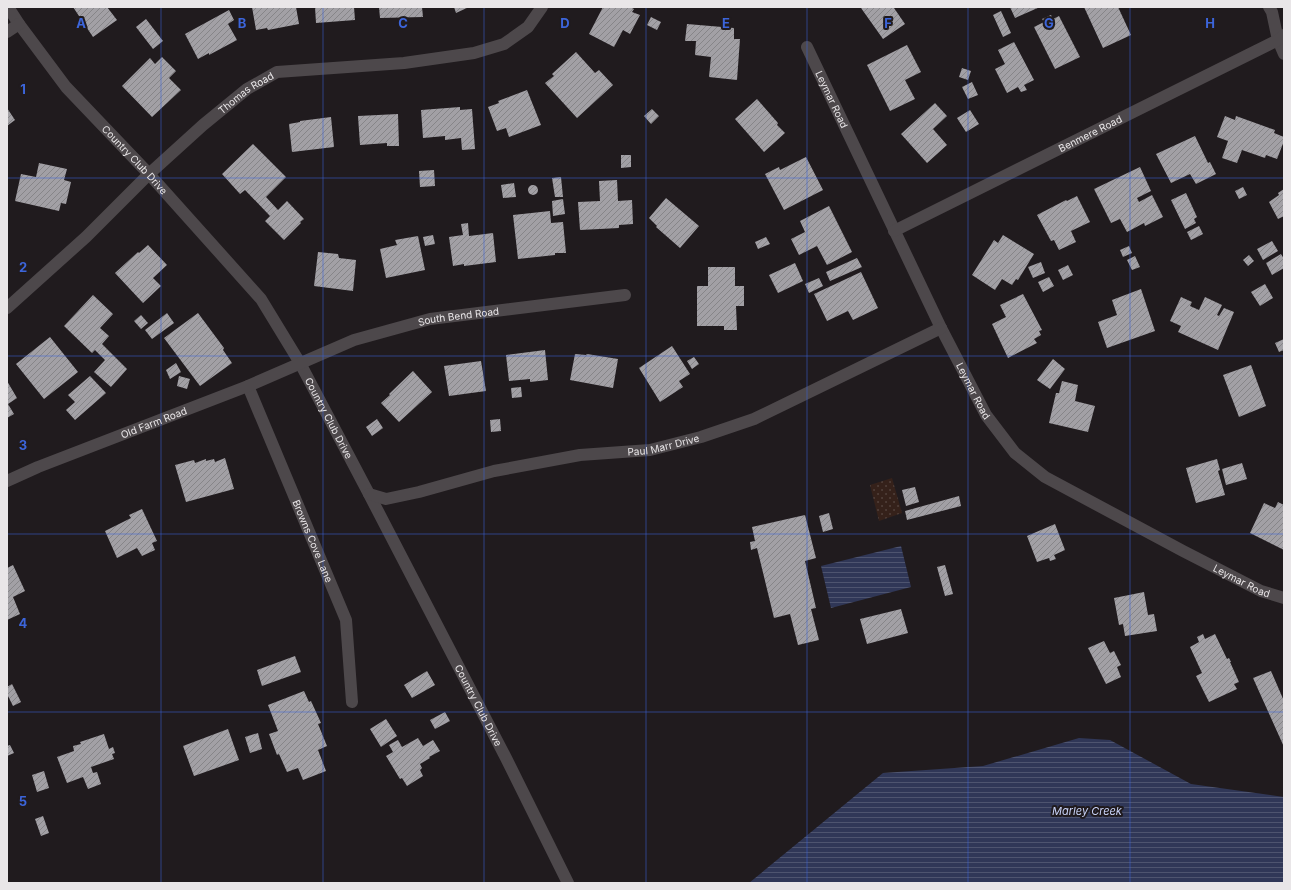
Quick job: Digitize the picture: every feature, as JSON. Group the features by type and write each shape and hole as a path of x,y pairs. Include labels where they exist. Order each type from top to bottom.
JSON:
{"street":[{"name":"Country Club Drive","path":"8,7 66,88 149,174 261,299 300,364 369,494 506,758 568,883"},
{"name":"Thomas Road","path":"7,308 86,237 149,174 203,125 247,89 277,72 404,63 474,54 504,44 528,27 542,7"},
{"path":"1269,7 1281,37 1284,54"},
{"path":"7,32 19,24"},
{"name":"Benmere Road","path":"894,231 1281,37"},
{"name":"Leymar Road","path":"807,47 941,328 986,415 1015,453 1045,477 1183,551 1254,587 1284,598"},
{"name":"South Bend Road","path":"300,364 354,340 430,319 625,295"},
{"name":"Paul Marr Drive","path":"369,494 386,499 419,492 494,471 580,455 650,450 701,437 754,419 941,328"},
{"name":"Old Farm Road","path":"7,481 38,467 248,386 300,364"},
{"name":"Browns Cove Lane","path":"248,386 346,620 352,702"}],"shaded area":[{"path":"892,478 902,513 879,521 870,485"}],"water":[{"path":"901,546 911,587 831,608 821,566"},
{"name":"Marley Creek","path":"1079,738 1110,740 1191,784 1284,797 1284,883 749,883 883,773 983,766"}],"building":[{"path":"73,7 107,7 117,20 93,37"},
{"path":"252,7 296,7 299,24 268,30 267,28 256,30"},
{"path":"315,7 354,7 355,20 316,23"},
{"path":"379,7 422,7 423,17 380,18"},
{"path":"454,7 469,7 456,13"},
{"path":"603,7 630,7 634,9 632,12 640,15 630,34 623,30 614,47 589,34"},
{"path":"895,7 894,8 905,24 883,39 861,8"},
{"path":"1010,7 1040,7 1015,18"},
{"path":"1084,7 1118,7 1131,35 1103,48"},
{"path":"229,10 234,20 228,24 237,40 209,55 209,53 198,59 185,34"},
{"path":"1001,11 1011,33 1003,37 993,15"},
{"path":"1051,15 1053,19 1059,16 1080,57 1055,69 1034,27 1044,22 1042,19"},
{"path":"651,17 661,22 657,30 647,25"},
{"path":"146,19 163,41 153,49 136,27"},
{"path":"687,24 734,28 734,39 740,39 737,80 709,77 711,57 695,55 696,41 685,41"},
{"path":"1014,42 1034,80 1024,85 1027,90 1021,92 1018,87 1007,93 995,69 1005,64 998,50"},
{"path":"907,45 921,72 905,80 915,99 890,111 867,65"},
{"path":"576,52 595,73 599,70 613,85 577,118 545,83 554,76 552,74"},
{"path":"162,57 176,71 169,78 181,90 152,117 122,86 150,58 155,64"},
{"path":"962,68 971,71 968,80 959,77"},
{"path":"972,82 978,95 968,99 962,87"},
{"path":"527,90 541,125 509,137 506,128 497,131 488,107 499,103 498,101"},
{"path":"757,99 785,133 764,152 735,119"},
{"path":"935,103 947,116 933,129 947,145 927,163 901,134"},
{"path":"460,107 460,110 472,109 475,149 462,150 461,138 445,140 445,136 423,138 421,110"},
{"path":"7,108 15,120 7,126"},
{"path":"652,109 659,116 651,124 644,116"},
{"path":"970,110 979,124 966,132 957,118"},
{"path":"398,114 399,146 387,146 387,143 360,145 358,116"},
{"path":"1225,116 1235,120 1236,116 1275,130 1274,133 1284,137 1284,141 1277,159 1266,155 1265,158 1242,150 1237,163 1222,158 1228,141 1217,137"},
{"path":"331,117 334,147 292,152 289,124"},
{"path":"1195,136 1208,163 1210,162 1216,174 1196,184 1190,174 1171,183 1156,154"},
{"path":"253,144 286,177 266,197 278,210 287,201 304,219 284,240 265,221 270,216 245,190 240,194 222,174"},
{"path":"621,155 631,155 631,167 621,168"},
{"path":"806,157 823,190 784,210 765,174 779,167 780,170"},
{"path":"39,163 67,169 64,180 71,182 66,204 61,203 59,211 15,201 21,174 36,177"},
{"path":"1140,167 1151,191 1137,198 1139,202 1152,195 1163,217 1145,226 1144,223 1127,232 1120,219 1111,223 1094,189"},
{"path":"434,170 435,186 420,187 419,171"},
{"path":"561,177 563,197 555,197 552,178"},
{"path":"617,180 618,201 632,200 633,224 619,225 619,228 580,230 578,202 600,201 599,181"},
{"path":"514,183 516,197 503,198 501,185"},
{"path":"533,185 538,190 533,195 528,190"},
{"path":"1243,187 1247,195 1239,199 1235,191"},
{"path":"1284,189 1284,216 1278,219 1269,202 1279,195 1278,193"},
{"path":"1186,193 1197,217 1194,219 1196,223 1185,229 1171,200"},
{"path":"1077,196 1090,222 1071,231 1076,242 1059,250 1054,240 1051,241 1037,215"},
{"path":"666,198 699,226 680,248 656,227 657,226 649,218"},
{"path":"563,199 565,214 553,216 552,201"},
{"path":"829,206 852,252 827,265 817,246 799,255 791,239 805,232 800,221"},
{"path":"550,211 551,223 563,222 566,253 555,253 555,255 518,259 513,215"},
{"path":"468,223 469,236 493,233 496,262 453,266 449,237 463,235 461,224"},
{"path":"1199,226 1203,234 1191,240 1187,232"},
{"path":"433,235 435,244 425,246 423,237"},
{"path":"1003,235 1034,254 1018,280 1016,279 1012,285 1002,279 995,290 972,275 994,240 998,243"},
{"path":"418,236 425,270 386,278 380,249 397,245 395,240"},
{"path":"766,237 770,244 758,249 755,242"},
{"path":"1272,241 1278,251 1263,260 1257,249"},
{"path":"148,245 167,265 153,278 161,286 143,303 115,273"},
{"path":"1129,246 1132,253 1123,257 1120,250"},
{"path":"318,252 338,254 339,258 356,260 353,291 314,286"},
{"path":"1281,254 1284,259 1284,268 1272,275 1266,263"},
{"path":"1249,255 1254,261 1248,266 1243,260"},
{"path":"1135,256 1140,267 1132,270 1127,260"},
{"path":"857,258 862,267 830,281 826,272"},
{"path":"1041,262 1045,273 1033,278 1028,267"},
{"path":"795,263 803,281 778,293 769,275"},
{"path":"1068,265 1073,275 1063,280 1058,270"},
{"path":"708,267 735,267 735,286 744,286 744,306 736,306 737,330 724,330 724,326 697,326 697,286 708,286"},
{"path":"861,272 878,308 853,320 848,311 827,321 814,294"},
{"path":"1049,277 1054,286 1043,292 1038,282"},
{"path":"819,278 823,286 809,293 805,284"},
{"path":"1265,284 1273,298 1260,306 1251,292"},
{"path":"1141,289 1155,331 1107,348 1098,322 1117,315 1112,300"},
{"path":"1023,294 1042,330 1039,331 1041,335 1034,339 1037,343 1008,358 992,324 1006,317 1000,305"},
{"path":"93,295 113,314 100,328 109,336 102,344 127,369 111,387 94,372 105,360 95,350 92,353 64,326"},
{"path":"1181,297 1192,302 1190,306 1199,310 1205,297 1222,305 1217,315 1219,316 1224,308 1234,312 1218,350 1178,332 1181,326 1170,321"},
{"path":"167,313 174,323 152,339 145,330"},
{"path":"198,313 224,348 223,350 232,363 200,386 164,338"},
{"path":"141,315 148,323 141,329 134,321"},
{"path":"50,337 78,372 44,399 16,364"},
{"path":"1284,339 1284,350 1279,352 1275,343"},
{"path":"672,346 690,374 679,381 683,387 660,402 639,368"},
{"path":"545,350 548,380 530,382 530,379 509,381 506,355"},
{"path":"575,354 587,354 618,359 613,388 570,380"},
{"path":"694,357 699,364 692,369 687,361"},
{"path":"1053,359 1065,369 1050,389 1037,380"},
{"path":"481,361 486,391 449,396 444,366"},
{"path":"176,363 181,372 170,379 166,370"},
{"path":"1251,365 1266,406 1239,417 1223,375"},
{"path":"413,371 432,392 399,422 381,403"},
{"path":"90,376 106,393 75,420 66,410 75,402 68,395"},
{"path":"179,376 190,379 187,389 177,386"},
{"path":"7,381 17,398 8,404 14,414 7,418"},
{"path":"1062,381 1078,385 1075,401 1095,406 1088,432 1049,423 1056,393 1059,393"},
{"path":"521,387 522,397 512,398 511,388"},
{"path":"377,419 383,428 372,436 366,427"},
{"path":"500,419 501,431 491,432 490,420"},
{"path":"225,458 234,489 186,502 175,465 194,460 195,463 206,459 206,461 214,459 215,462"},
{"path":"1217,459 1220,470 1218,471 1225,495 1196,503 1186,468"},
{"path":"1242,463 1247,479 1226,485 1222,469"},
{"path":"915,487 919,502 906,506 902,490"},
{"path":"959,496 961,506 907,520 905,511"},
{"path":"1278,502 1284,505 1284,550 1250,533 1264,503 1275,508"},
{"path":"142,509 157,541 152,543 155,550 142,556 137,548 117,558 105,531 131,518 129,515"},
{"path":"829,513 833,529 823,532 819,516"},
{"path":"805,515 816,558 805,561 816,608 811,609 819,640 798,645 790,614 774,618 757,548 751,550 750,542 755,541 752,527"},
{"path":"1055,524 1065,550 1054,555 1056,559 1050,561 1049,558 1037,562 1027,536"},
{"path":"13,565 25,591 13,597 20,614 7,620 7,568"},
{"path":"945,565 953,594 945,596 937,567"},
{"path":"1144,592 1148,615 1154,614 1157,631 1125,636 1123,624 1119,625 1114,598"},
{"path":"901,609 908,633 867,644 860,619"},
{"path":"1203,634 1205,639 1215,634 1227,659 1229,658 1231,662 1239,682 1234,684 1237,689 1209,702 1196,676 1202,673 1190,647 1199,642 1197,637"},
{"path":"1104,641 1110,653 1114,651 1121,665 1117,667 1121,677 1106,684 1088,648"},
{"path":"295,656 301,672 262,686 257,670"},
{"path":"427,671 435,685 412,698 404,685"},
{"path":"1271,671 1284,701 1284,747 1253,678"},
{"path":"12,684 21,702 13,706 7,694 7,687"},
{"path":"304,691 309,702 311,701 321,723 318,724 327,746 318,750 326,771 303,780 298,768 287,772 279,754 277,755 269,734 278,731 268,705"},
{"path":"445,712 450,721 435,729 430,720"},
{"path":"386,719 397,736 381,747 370,729"},
{"path":"228,729 239,760 194,776 183,746"},
{"path":"258,733 262,749 250,753 245,737"},
{"path":"104,734 109,749 113,747 115,753 112,754 114,759 91,767 93,773 97,772 101,784 88,789 83,777 67,783 57,757 74,751 73,746 81,744 80,742"},
{"path":"418,738 423,746 433,740 440,751 420,764 422,768 420,770 423,776 407,786 402,778 400,779 386,756 393,752 389,745 396,741 398,740 402,747"},
{"path":"10,745 14,753 7,756 7,746"},
{"path":"44,771 49,788 37,792 32,775"},
{"path":"43,816 49,833 41,836 35,819"}]}
